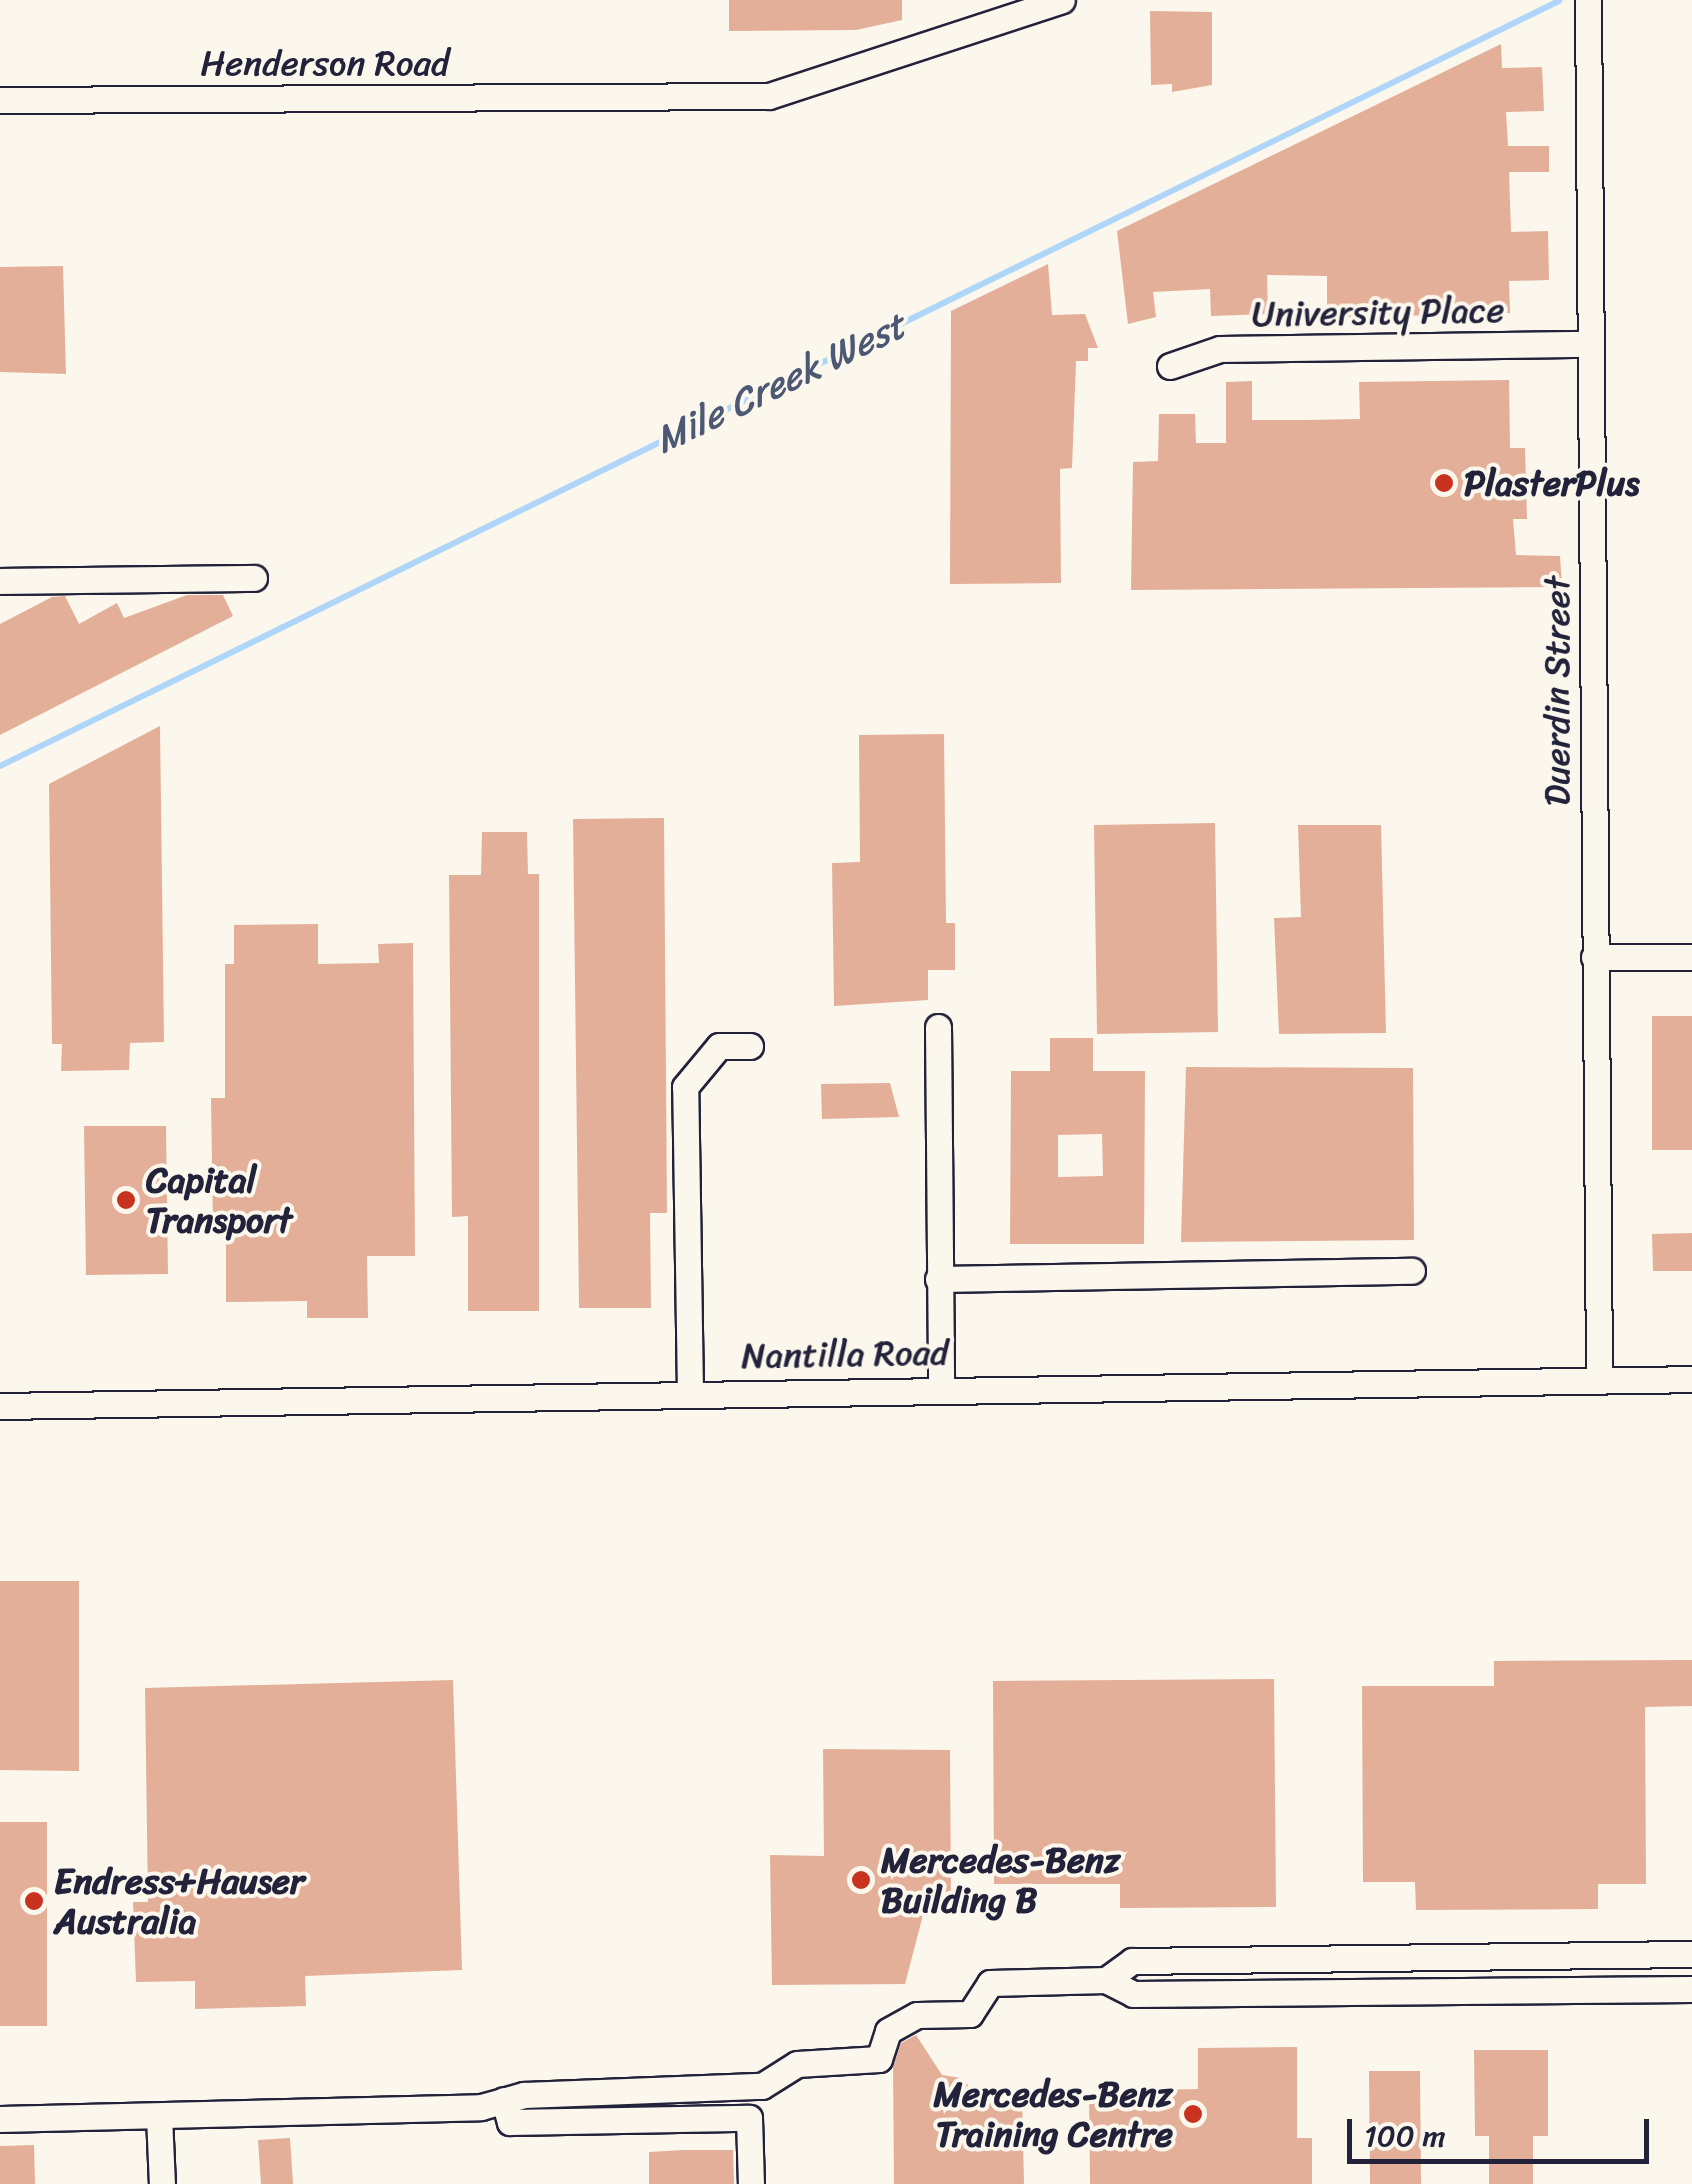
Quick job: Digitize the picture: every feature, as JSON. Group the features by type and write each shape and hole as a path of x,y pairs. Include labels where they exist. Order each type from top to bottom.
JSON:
{"street":[{"name":"Henderson Road","path":"0,100 769,96 1062,0"},
{"name":"Duerdin Street","path":"1588,0 1599,1382"},
{"name":"University Place","path":"1170,366 1220,349 1590,344"},
{"path":"0,582 254,578"},
{"path":"1594,958 1692,957"},
{"path":"938,1027 941,1388"},
{"path":"690,1392 684,1087 719,1046 750,1046"},
{"path":"938,1278 1412,1271"},
{"name":"Nantilla Road","path":"0,1406 1692,1379"},
{"path":"1106,1980 1132,1962 1692,1954"},
{"path":"1479,1958 1480,1991"},
{"path":"1329,1960 1329,1992"},
{"path":"0,2119 481,2108 504,2100 762,2086 797,2064 879,2059 888,2031 917,2015 970,2014 990,1983 1106,1980 1133,1994 1692,1988"},
{"path":"504,2100 510,2122 750,2118 751,2184"},
{"path":"159,2116 162,2184"}],"building":[{"path":"729,0 902,0 902,20 856,30 729,31"},
{"path":"1150,11 1212,12 1212,85 1172,92 1172,84 1151,85"},
{"path":"1501,44 1502,68 1542,67 1544,111 1506,112 1508,146 1549,146 1549,172 1509,172 1511,232 1548,231 1549,280 1509,281 1510,313 1327,318 1327,276 1267,275 1268,314 1211,316 1210,289 1153,292 1156,317 1128,324 1117,231"},
{"path":"1048,264 1052,315 1085,314 1098,348 1088,348 1088,361 1076,361 1072,468 1060,469 1061,583 950,584 951,311"},
{"path":"63,266 66,374 0,372 0,267"},
{"path":"1509,380 1510,448 1525,448 1527,519 1513,519 1516,555 1560,556 1562,587 1131,590 1133,462 1158,461 1159,414 1195,414 1196,443 1226,443 1226,382 1252,381 1252,420 1305,420 1360,419 1359,382"},
{"path":"187,595 223,595 233,616 0,735 0,624 52,597 65,596 79,624 117,603 124,618"},
{"path":"160,726 164,1042 130,1043 129,1070 61,1071 62,1044 52,1044 49,784"},
{"path":"944,734 946,923 955,923 955,970 928,970 928,1000 834,1006 832,863 860,862 859,735"},
{"path":"664,818 667,1213 650,1213 651,1308 579,1308 573,819"},
{"path":"1215,823 1218,1032 1097,1034 1094,825"},
{"path":"1298,825 1381,825 1386,1033 1279,1034 1274,918 1301,917"},
{"path":"482,832 527,832 528,874 539,874 539,1311 468,1311 468,1216 452,1217 449,875 481,875"},
{"path":"318,924 318,964 379,963 378,944 413,943 415,1256 367,1256 368,1318 307,1318 307,1301 226,1302 226,1230 213,1231 211,1098 225,1098 225,964 234,964 234,925"},
{"path":"1652,1016 1692,1016 1692,1150 1652,1150"},
{"path":"1050,1038 1093,1038 1093,1071 1145,1071 1144,1244 1010,1244 1011,1071 1050,1071","holes":["1102,1134 1103,1176 1058,1177 1058,1135"]},
{"path":"1186,1067 1413,1068 1414,1240 1181,1242"},
{"path":"890,1083 899,1117 822,1119 821,1084"},
{"name":"Capital Transport","path":"84,1126 166,1126 168,1274 86,1275"},
{"path":"1692,1233 1692,1271 1653,1271 1652,1234"},
{"path":"0,1581 79,1581 79,1771 0,1770"},
{"path":"1692,1660 1692,1706 1645,1707 1646,1884 1598,1884 1598,1909 1416,1910 1415,1882 1363,1882 1362,1686 1494,1686 1494,1661"},
{"path":"1274,1679 1276,1907 1120,1908 1120,1884 994,1884 993,1681"},
{"path":"453,1680 462,1970 305,1976 306,2006 195,2009 195,1981 136,1982 133,1902 148,1902 145,1688"},
{"name":"Mercedes-Benz Building B","path":"823,1749 950,1750 951,1905 923,1915 905,1984 772,1985 770,1855 824,1856"},
{"path":"0,1822 47,1822 47,2026 0,2026"},
{"path":"916,2035 942,2075 961,2078 973,2090 1022,2091 1024,2184 894,2184 893,2066 901,2043"},
{"name":"Mercedes-Benz Training Centre","path":"1297,2047 1297,2138 1312,2138 1312,2184 1090,2184 1089,2091 1198,2089 1198,2048"},
{"path":"1474,2050 1548,2050 1548,2136 1533,2136 1533,2184 1489,2184 1489,2136 1475,2136"},
{"path":"1369,2071 1420,2071 1421,2184 1370,2184"},
{"path":"290,2138 293,2184 261,2184 258,2140"},
{"path":"34,2145 35,2184 0,2184 0,2146"},
{"path":"733,2150 734,2184 649,2184 649,2152"}],"waterway":[{"name":"Mile Creek West","path":"0,766 1559,1"}],"place":[{"name":"PlasterPlus","path":"1444,483"},
{"name":"Capital Transport","path":"126,1200"},
{"name":"Mercedes-Benz Building B","path":"861,1880"},
{"name":"Endress+Hauser Australia","path":"34,1901"},
{"name":"Mercedes-Benz Training Centre","path":"1193,2114"}]}
